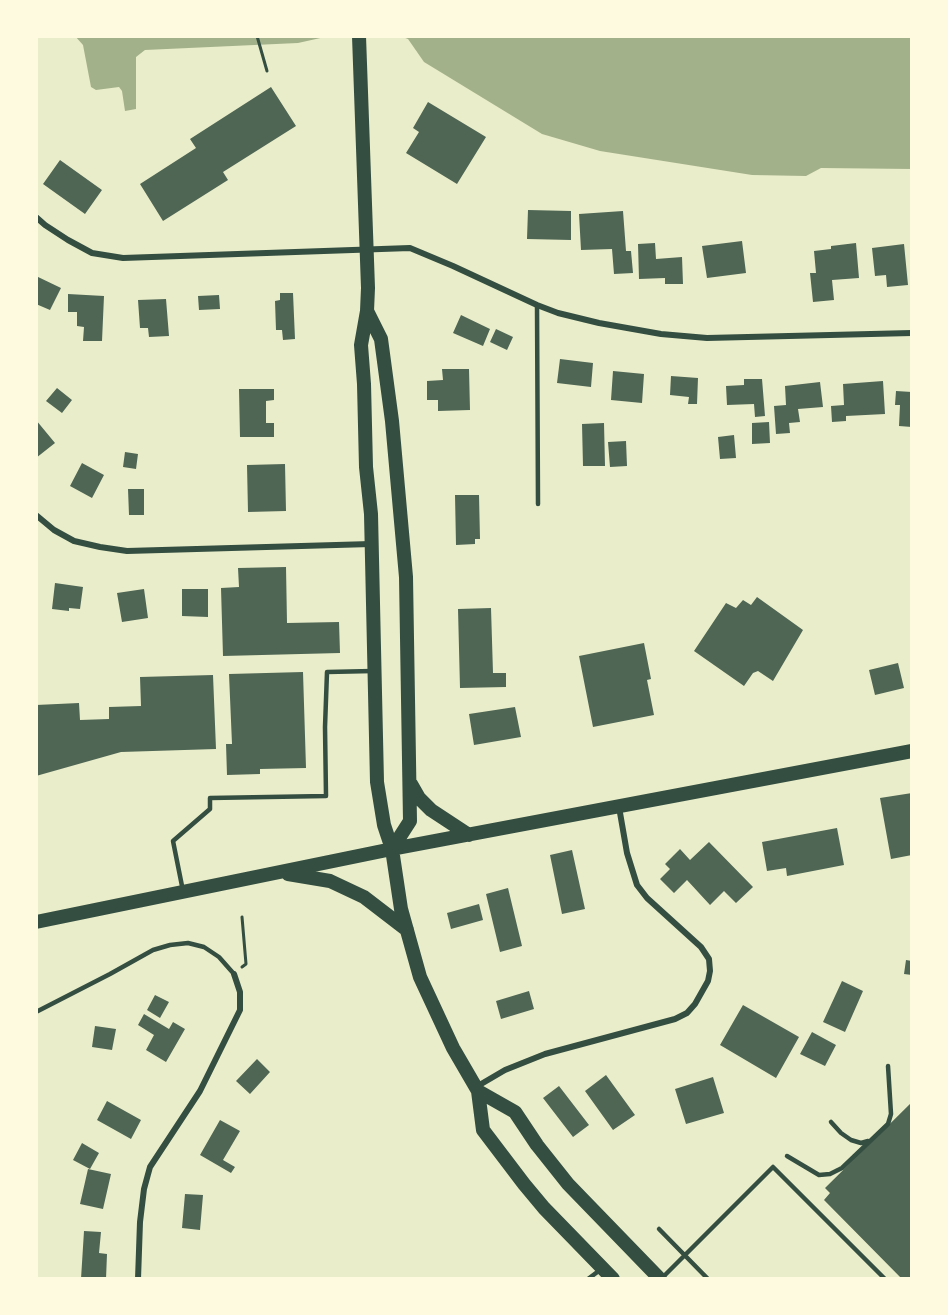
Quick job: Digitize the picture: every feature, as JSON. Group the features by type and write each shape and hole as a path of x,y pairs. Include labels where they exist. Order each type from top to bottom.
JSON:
{"main road":[{"path":"359,43 368,311 361,345 366,467 371,514 377,782 384,825 392,849 401,909 420,977 453,1048 477,1089 483,1130 537,1200 613,1279"},
{"path":"368,311 381,339 392,421 406,577 410,822 392,849"},
{"path":"36,922 392,849 912,751"},
{"path":"410,781 419,798 431,810 469,835"},
{"path":"280,873 330,881 364,897 407,930"},
{"path":"477,1089 515,1112 537,1145 568,1184 661,1279"}],"street":[{"path":"36,217 68,240 92,253 123,258 410,248 558,313 599,323 661,333 707,338 912,333"},
{"path":"36,516 54,530 74,540 127,551 371,544"},
{"path":"477,1089 505,1070 545,1054 675,1019 687,1013 696,1004 708,981 709,959 701,948 647,898 637,885 627,853 619,807"},
{"path":"138,1279 140,1222 144,1189 150,1167 200,1091 240,1010 240,992 234,974"}],"lane":[{"path":"537,305 538,504"},
{"path":"183,892 173,841 210,809 210,798 326,796 327,672 375,670"},
{"path":"36,1012 153,950 170,945 188,943 204,947 219,957 234,974"},
{"path":"787,1156 819,1175 830,1174 842,1168 888,1124 891,1114 888,1066"},
{"path":"831,1122 851,1140 861,1143 871,1140"},
{"path":"661,1279 773,1167 885,1279"},
{"path":"659,1229 708,1279"},
{"path":"588,1279 602,1268"}],"path":[{"path":"257,36 267,71"},
{"path":"234,974 246,964 242,917"}],"shaded area":[{"path":"75,36 346,36 325,37 298,43 145,50 136,57 136,109 125,111 122,91 119,87 96,90 91,87 83,45"},
{"path":"400,36 912,36 912,169 821,168 806,176 752,175 600,151 542,134 424,62 408,39"}],"building":[{"path":"271,87 296,126 223,172 228,180 163,221 140,184 196,148 190,139"},
{"path":"428,102 486,137 457,184 406,153 419,132 413,128"},
{"path":"60,160 102,190 85,214 43,184"},
{"path":"528,210 571,211 571,240 527,239"},
{"path":"623,211 626,251 631,251 633,273 614,274 612,249 581,250 579,214"},
{"path":"742,241 746,273 707,278 702,246"},
{"path":"655,243 656,259 682,257 683,284 665,284 665,278 639,279 638,244"},
{"path":"856,243 859,278 832,280 834,300 813,302 810,273 816,273 814,251"},
{"path":"904,244 908,285 887,287 886,275 875,276 872,248"},
{"path":"36,276 61,288 50,310 36,304"},
{"path":"280,293 293,293 295,339 283,340 282,330 276,330 275,301 280,300"},
{"path":"68,294 104,296 102,341 83,341 84,327 77,326 77,312 68,312"},
{"path":"219,295 220,309 199,310 198,296"},
{"path":"166,299 169,336 149,337 148,328 140,328 138,300"},
{"path":"461,315 490,329 483,346 453,333"},
{"path":"496,329 513,337 507,350 490,342"},
{"path":"560,359 593,363 591,387 557,383"},
{"path":"442,369 469,369 470,410 438,411 438,400 427,400 427,381 443,380"},
{"path":"613,371 644,374 642,403 611,400"},
{"path":"671,376 698,378 697,404 688,404 689,397 670,395"},
{"path":"744,379 762,379 765,416 755,417 754,404 727,405 726,386 744,385"},
{"path":"883,381 885,414 846,416 846,421 832,422 831,406 844,405 843,384"},
{"path":"820,382 823,407 798,409 800,422 789,423 790,433 776,434 774,406 786,405 785,386"},
{"path":"57,388 72,400 62,413 46,401"},
{"path":"239,389 274,389 274,400 266,401 266,423 274,423 274,437 240,437"},
{"path":"896,391 912,392 912,427 899,426 900,405 895,405"},
{"path":"36,420 55,443 36,458"},
{"path":"769,422 770,443 752,444 752,423"},
{"path":"604,423 605,466 583,466 582,424"},
{"path":"734,435 736,458 720,459 718,437"},
{"path":"626,441 627,466 610,467 608,442"},
{"path":"125,452 138,454 136,469 123,467"},
{"path":"82,463 104,475 92,498 70,486"},
{"path":"285,464 286,511 248,512 247,465"},
{"path":"128,489 144,489 144,515 129,515"},
{"path":"455,495 479,495 480,539 475,539 475,544 456,545"},
{"path":"286,567 287,623 339,622 340,653 223,656 221,588 239,587 238,568"},
{"path":"55,583 83,587 80,609 69,608 69,611 52,609"},
{"path":"144,589 148,618 122,622 117,593"},
{"path":"182,589 208,589 208,617 182,616"},
{"path":"757,597 803,630 773,681 758,671 753,673 744,686 694,651 726,603 736,608 743,600 751,605"},
{"path":"491,608 493,673 506,673 506,687 460,688 458,609"},
{"path":"644,643 651,679 647,680 654,715 593,727 579,656"},
{"path":"898,663 904,688 875,695 869,670"},
{"path":"303,672 306,768 260,769 260,774 227,775 226,744 232,744 229,674"},
{"path":"213,675 216,749 121,752 36,776 36,705 79,703 80,720 109,719 109,707 141,706 140,677"},
{"path":"515,707 521,737 474,745 469,714"},
{"path":"912,793 912,855 891,859 880,798"},
{"path":"837,828 844,865 787,876 786,868 767,871 762,842"},
{"path":"709,842 753,887 736,903 724,891 710,905 687,880 674,893 660,879 670,869 665,864 680,849 690,860"},
{"path":"572,850 585,909 562,914 550,855"},
{"path":"508,888 522,946 500,952 486,894"},
{"path":"479,904 483,920 451,929 447,913"},
{"path":"906,960 912,961 912,975 904,974"},
{"path":"842,981 863,991 845,1032 823,1022"},
{"path":"529,991 534,1009 501,1019 496,1001"},
{"path":"155,995 169,1002 160,1018 147,1010"},
{"path":"743,1005 799,1037 776,1078 720,1045"},
{"path":"144,1014 169,1029 173,1022 185,1029 166,1062 146,1050 154,1035 138,1025"},
{"path":"95,1026 116,1029 112,1050 92,1047"},
{"path":"812,1032 836,1045 825,1066 800,1054"},
{"path":"257,1059 270,1072 250,1094 236,1081"},
{"path":"606,1075 635,1115 613,1130 585,1091"},
{"path":"713,1077 724,1113 686,1124 675,1089"},
{"path":"559,1086 589,1125 573,1137 543,1098"},
{"path":"107,1101 141,1120 131,1139 97,1120"},
{"path":"912,1102 912,1279 902,1279 824,1200 830,1193 825,1188"},
{"path":"220,1120 240,1131 223,1160 235,1167 231,1173 200,1155"},
{"path":"82,1143 99,1153 90,1169 73,1160"},
{"path":"88,1169 111,1174 103,1209 80,1204"},
{"path":"185,1194 203,1195 200,1230 182,1228"},
{"path":"84,1231 101,1232 99,1253 107,1254 106,1279 81,1279"}]}
